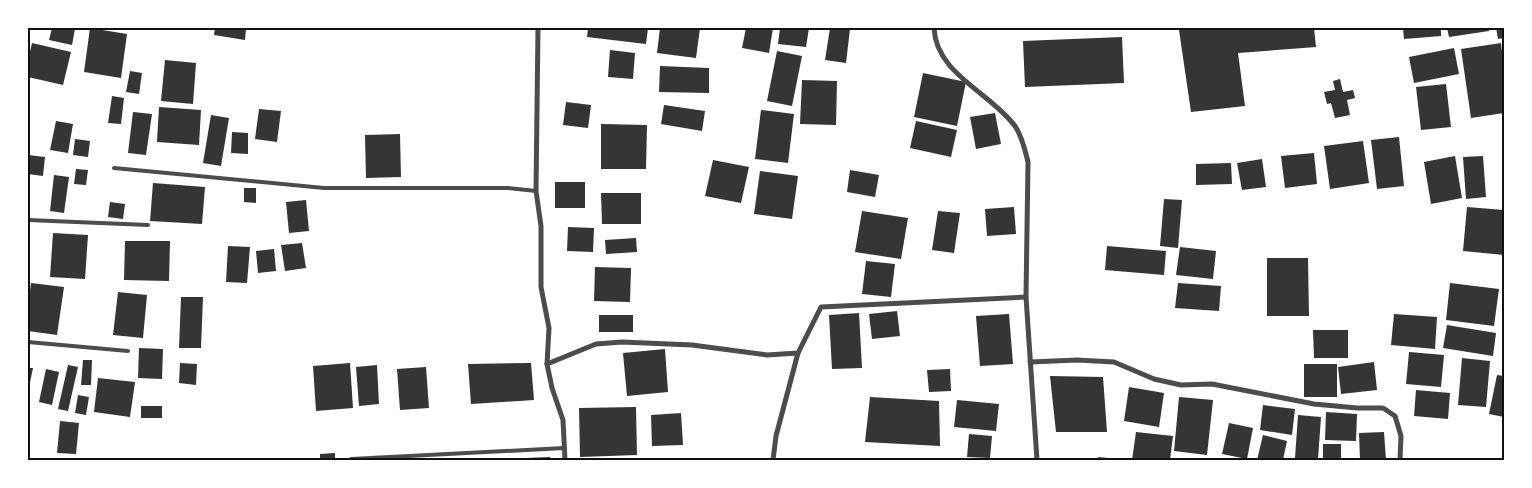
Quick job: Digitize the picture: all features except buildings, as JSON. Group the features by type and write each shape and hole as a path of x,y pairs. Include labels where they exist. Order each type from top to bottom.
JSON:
{"street":[{"path":"538,28 536,191 541,226 541,287 550,328 547,364 563,420 565,460"},
{"path":"934,28 939,51 948,65 1004,114 1016,127 1028,162 1026,297 1036,460"},
{"path":"773,460 776,436 798,353 821,307 1026,297"},
{"path":"547,364 596,344 622,342 692,345 767,355 798,353"},
{"path":"1030,362 1077,360 1114,362 1154,379 1181,385 1212,384 1314,404 1357,408 1383,408 1395,416 1401,436 1400,460"}],"lane":[{"path":"114,168 324,188 507,188 536,191"},
{"path":"28,220 148,225"},
{"path":"28,342 128,351"},
{"path":"351,459 564,448"}]}
